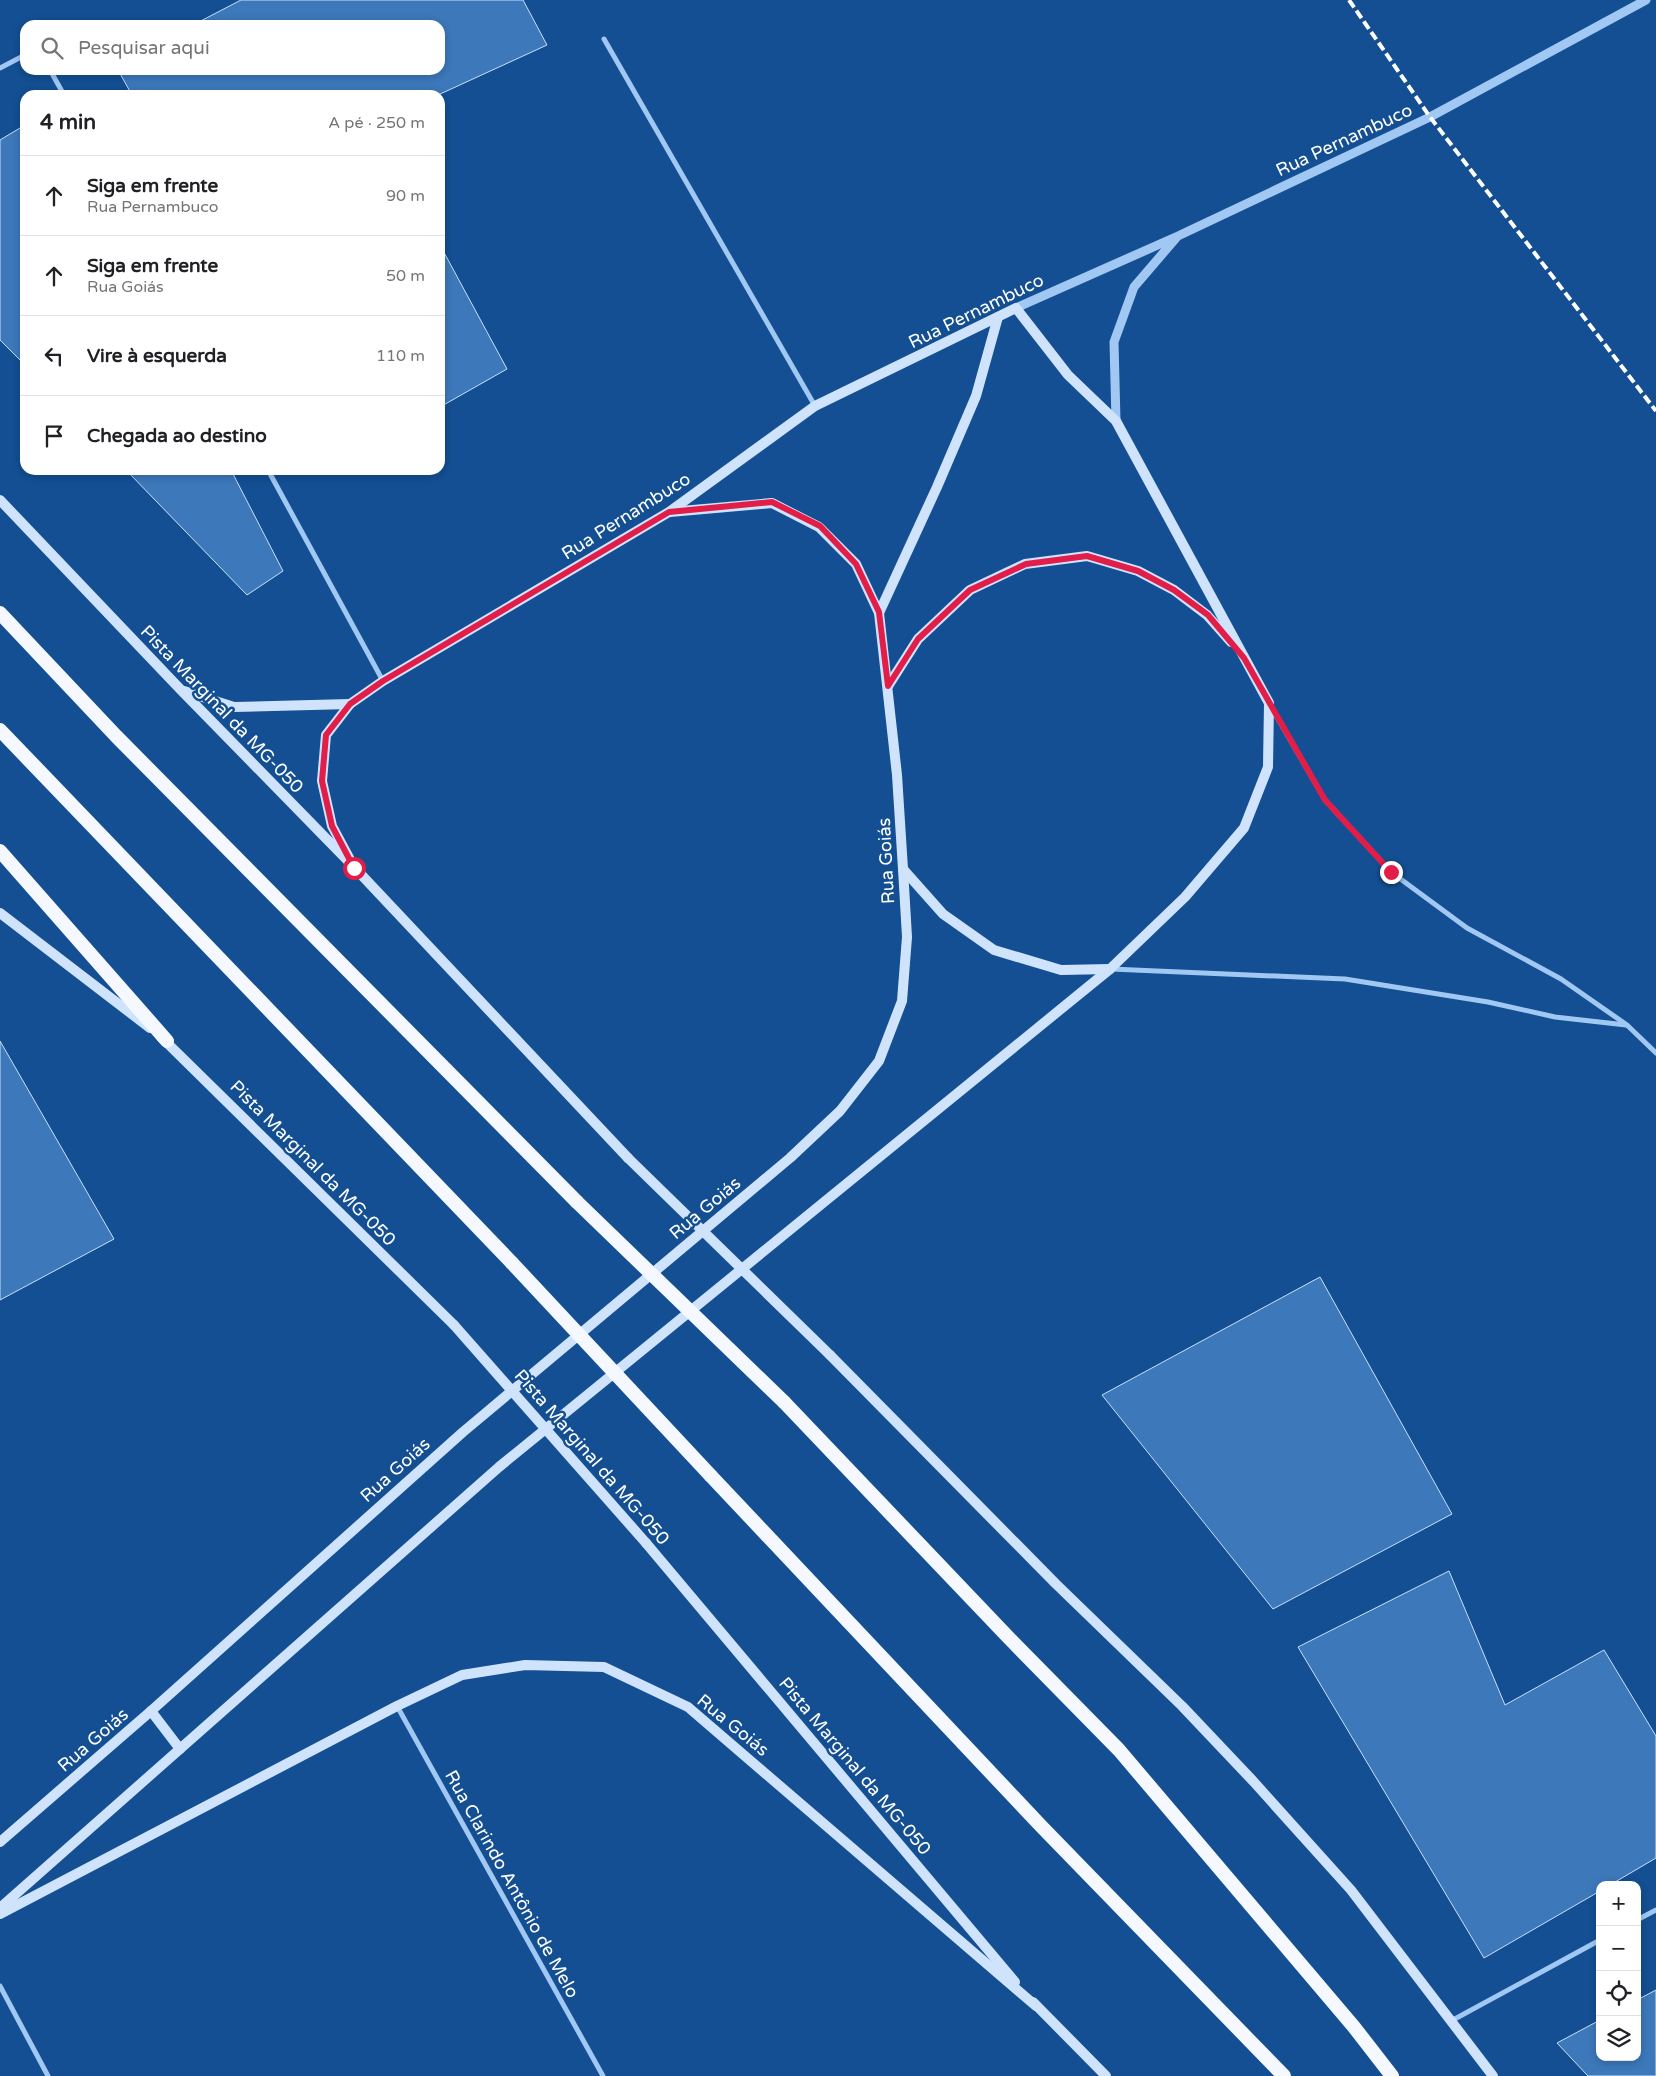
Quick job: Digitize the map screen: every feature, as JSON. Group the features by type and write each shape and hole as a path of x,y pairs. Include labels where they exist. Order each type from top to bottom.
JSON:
{"highway":[{"path":"0,612 116,736 577,1202 784,1402 1008,1637 1119,1750 1354,2027 1392,2076"},
{"path":"0,730 512,1263 1041,1826 1284,2076"},
{"path":"0,851 167,1041"}],"main road":[{"name":"Rua Pernambuco","path":"354,868 332,826 322,781 326,735 350,704 383,681 669,512 815,406 1016,308"},
{"path":"0,1908 499,1467 1110,969 1185,896 1244,828 1268,766 1269,703 1116,421 1068,375 1016,308"},
{"path":"879,612 937,487 976,396 998,318"},
{"name":"Pista Marginal da MG-050","path":"0,500 354,868 628,1158 830,1355 1056,1584 1182,1706 1253,1781 1351,1890 1493,2076"},
{"name":"Rua Goiás","path":"0,1842 151,1711 463,1432 790,1158 840,1112 879,1061 902,1001 907,937 904,869 888,686 879,612 856,564 820,526 772,502 669,512"},
{"path":"888,686 918,639 970,590 1026,564 1087,556 1138,571 1174,590 1208,615 1244,658"},
{"path":"181,690 234,707 350,704"},
{"path":"904,869 942,914 994,950 1061,970 1110,969"},
{"name":"Pista Marginal da MG-050","path":"0,913 167,1041 454,1325 646,1543 1036,2006 1106,2076"},
{"name":"Rua Goiás","path":"0,1914 397,1706 462,1676 525,1665 604,1667 688,1707 1036,2006"},
{"path":"151,1711 180,1749"}],"street":[{"name":"Rua Pernambuco","path":"1016,308 1178,236 1430,117 1646,0"},
{"path":"604,40 815,406"},
{"path":"0,68 20,58"},
{"path":"53,75 61,90"},
{"path":"1116,421 1114,342 1134,287 1178,236"},
{"path":"271,475 383,681"},
{"path":"1269,703 1325,800 1391,872 1467,928 1561,979 1627,1025 1656,1053"},
{"path":"1110,969 1344,979 1488,1002 1555,1017 1627,1025"},
{"name":"Rua Clarindo Antônio de Melo","path":"397,1706 603,2076"},
{"path":"1641,1918 1656,1910"},
{"path":"1451,2021 1596,1942"},
{"path":"0,1986 48,2076"}],"building":[{"path":"241,0 523,0 547,45 445,92 445,90 129,90 121,75 445,75 445,20 203,20"},
{"path":"20,128 20,360 0,340 0,140"},
{"path":"445,254 507,369 445,404"},
{"path":"131,475 234,475 283,571 247,595"},
{"path":"0,1041 114,1239 0,1300"},
{"path":"1320,1277 1452,1514 1273,1609 1102,1395"},
{"path":"1449,1571 1505,1705 1604,1650 1656,1736 1656,1858 1617,1881 1596,1881 1596,1893 1484,1958 1298,1647"},
{"path":"1656,1990 1656,2076 1588,2076 1557,2043 1596,2022 1596,2061 1641,2061 1641,1998"}],"railway":[{"path":"1349,0 1430,117 1656,411"}],"route":[{"path":"354,868 332,826 322,781 326,735 350,704 383,681 669,512 772,502 820,526 856,564 879,612 888,686 918,639 970,590 1026,564 1087,556 1138,571 1174,590 1208,615 1244,658 1325,800 1391,872"}]}
